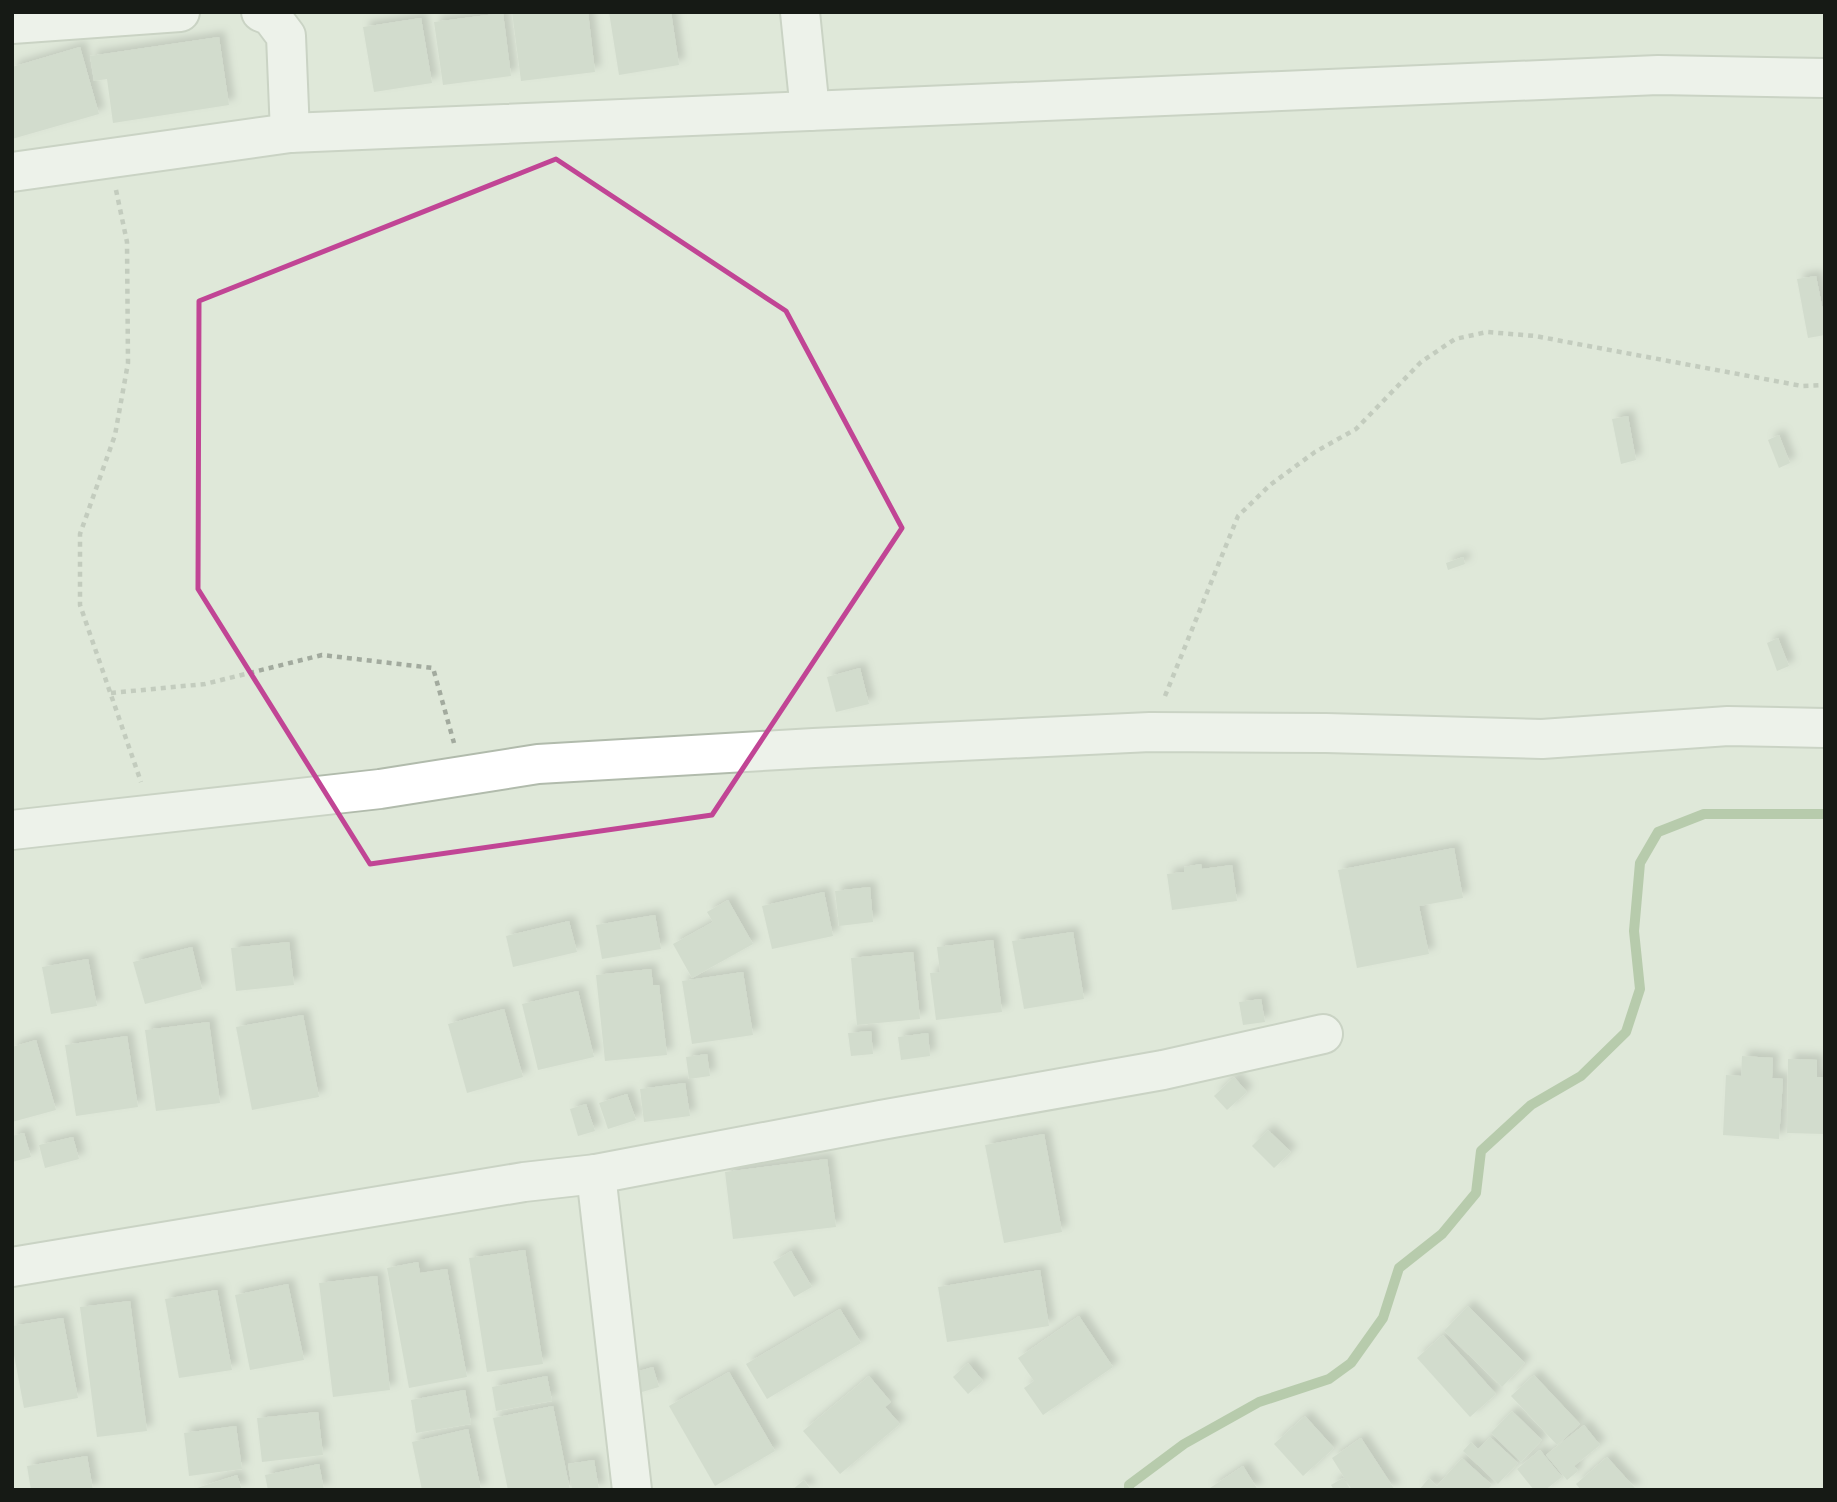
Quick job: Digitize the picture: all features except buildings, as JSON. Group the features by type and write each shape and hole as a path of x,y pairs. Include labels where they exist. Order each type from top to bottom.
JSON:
{"street":[{"path":"12,24 86,15 180,12"},
{"path":"800,12 810,111"},
{"path":"274,14 286,36 290,133"},
{"path":"12,172 290,133 1658,75 1825,78"},
{"path":"12,830 380,789 566,762 1150,732 1326,733 1542,739 1728,726 1825,727"},
{"path":"12,1267 524,1182 596,1174 1163,1070 1324,1034"},
{"path":"596,1174 632,1490"}],"path":[{"path":"110,159 127,242 128,363 115,435 80,534 80,605 152,814"},
{"path":"1150,732 1238,516 1281,476 1315,452 1356,429 1421,362 1455,339 1487,332 1535,336 1802,386 1825,385"},
{"path":"111,693 205,684 322,655 433,668 463,776"}],"highlighted area":[{"path":"556,159 786,311 902,528 712,815 370,864 198,589 199,301"}],"waterway":[{"path":"1129,1490 1129,1485 1184,1444 1259,1402 1329,1379 1351,1363 1383,1318 1399,1268 1442,1234 1476,1193 1481,1151 1531,1105 1581,1076 1626,1032 1640,989 1634,931 1640,863 1658,832 1704,814 1825,814"}]}
